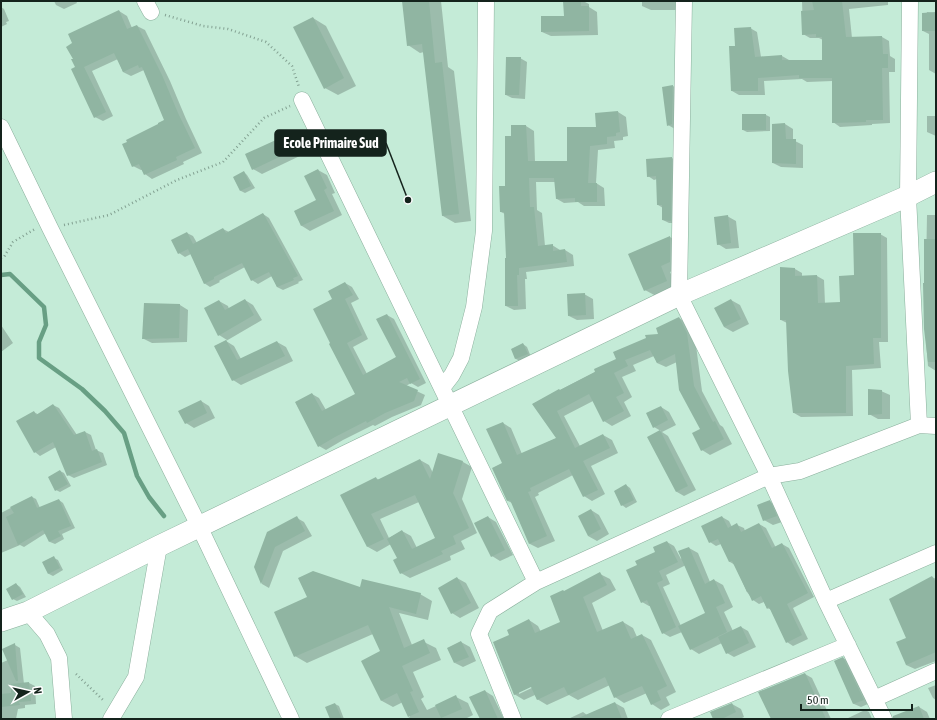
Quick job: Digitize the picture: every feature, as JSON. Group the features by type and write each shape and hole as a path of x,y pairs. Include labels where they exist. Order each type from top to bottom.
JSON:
{"main road":[{"path":"1,621 28,612 199,526 446,397 908,196 936,182"}],"street":[{"path":"446,397 452,375 461,358 474,307 484,231 486,1"},
{"path":"684,1 679,295 769,476 826,602 884,719"},
{"path":"910,1 908,196 919,425"},
{"path":"302,100 536,582"},
{"path":"1,127 199,526 291,719"},
{"path":"513,719 479,634 490,611 536,582 769,476 800,471 919,425 936,426"},
{"path":"113,715 136,677 159,546"},
{"path":"826,602 936,553"},
{"path":"28,612 47,634 59,658 64,719"},
{"path":"669,719 690,715 848,645"},
{"path":"874,700 936,671"}],"path":[{"path":"1,258 4,257 13,242 34,230 109,215 177,180 223,162 264,118 302,100 292,66 266,42 228,28 203,26 148,7"},
{"path":"59,658 113,715"}],"building":[{"path":"402,1 429,1 435,63 442,62 459,214 442,216 422,44 407,46"},
{"path":"563,1 581,1 581,6 589,6 589,31 541,32 541,16 564,16"},
{"path":"812,1 842,1 846,37 882,36 883,54 888,54 888,68 882,68 883,120 832,123 832,78 799,78 799,75 758,78 758,91 731,91 729,46 735,46 734,28 751,27 755,57 782,55 782,60 822,60 822,37 816,37 816,34 802,35 801,11 814,10"},
{"path":"119,10 127,29 137,25 162,75 195,148 176,157 177,160 144,175 139,164 132,167 122,144 127,142 126,140 164,120 142,67 139,68 138,65 123,72 114,53 84,67 106,112 94,118 71,69 75,67 71,59 73,59 66,47 72,43 68,34"},
{"path":"936,12 936,31 922,31 922,13"},
{"path":"313,17 344,78 324,89 293,27"},
{"path":"506,57 521,57 519,95 505,95"},
{"path":"673,85 672,124 667,126 662,87"},
{"path":"618,111 620,132 616,133 616,136 607,137 607,144 590,146 588,183 597,183 597,202 575,202 575,198 556,199 554,178 529,178 530,207 534,207 538,246 553,244 553,251 565,249 567,262 519,268 519,275 517,275 518,306 505,306 506,258 504,212 500,212 499,186 505,186 505,136 511,136 511,125 526,125 528,161 567,161 567,127 596,127 595,113"},
{"path":"742,114 766,114 766,130 742,130"},
{"path":"785,123 786,139 796,139 796,164 772,163 772,124"},
{"path":"289,134 296,149 252,170 245,154"},
{"path":"672,157 671,221 662,220 662,205 657,205 656,176 647,177 646,159"},
{"path":"318,169 327,188 324,190 334,211 301,226 294,211 316,200 304,176"},
{"path":"244,171 251,186 240,191 233,177"},
{"path":"263,213 298,276 293,278 294,280 277,287 269,272 251,281 242,263 214,277 214,279 204,284 188,249 178,254 171,240 187,232 193,244 223,228 226,233"},
{"path":"728,215 731,243 717,245 714,217"},
{"path":"853,233 881,233 881,338 873,338 874,364 846,366 846,413 793,413 788,371 786,320 780,320 780,267 795,268 795,276 817,275 818,303 840,302 839,276 854,275"},
{"path":"670,236 670,262 661,266 667,281 644,291 628,254"},
{"path":"924,239 936,239 936,362 928,362 924,329"},
{"path":"345,282 353,295 345,299 362,335 347,343 363,375 396,357 376,319 387,314 420,379 410,384 407,378 399,382 418,390 414,401 385,413 367,423 366,421 318,447 295,402 312,393 322,411 355,394 313,309 332,299 328,291"},
{"path":"585,293 586,315 568,316 567,294"},
{"path":"245,299 254,315 218,336 204,308 219,300 225,310"},
{"path":"731,299 741,319 724,327 714,308"},
{"path":"144,303 180,304 179,338 142,339"},
{"path":"679,317 687,333 694,386 724,439 701,451 692,433 700,429 679,390 675,354 657,363 650,350 625,360 628,366 614,373 624,393 616,397 624,411 603,422 589,394 557,411 575,448 603,434 610,448 583,461 598,490 583,497 569,469 530,488 531,491 528,492 547,536 529,544 510,500 507,501 492,468 502,463 486,429 503,422 517,455 556,438 532,404 595,372 594,369 616,359 613,352 646,338 645,335 658,334 656,328"},
{"path":"226,340 237,360 277,341 285,356 232,381 214,346"},
{"path":"523,343 528,354 515,359 511,349"},
{"path":"868,389 882,390 882,414 868,415"},
{"path":"201,400 207,413 185,424 178,411"},
{"path":"53,404 74,435 85,431 92,451 97,449 102,462 67,476 53,442 34,453 16,421 34,411 36,415"},
{"path":"661,406 668,420 653,428 646,413"},
{"path":"660,430 688,486 676,492 647,437"},
{"path":"438,453 463,461 453,493 469,528 453,536 456,544 441,551 443,554 400,574 393,560 397,558 387,539 402,530 412,549 435,538 415,495 371,514 384,539 367,547 340,495 376,477 377,480 420,459 430,479"},
{"path":"60,470 68,484 55,491 48,477"},
{"path":"626,484 634,500 621,506 614,491"},
{"path":"32,496 37,508 59,499 71,526 58,531 61,536 49,542 43,530 18,545 6,517 14,513 10,507"},
{"path":"770,500 777,516 763,521 757,505"},
{"path":"591,509 601,529 588,536 578,516"},
{"path":"297,516 305,531 275,547 261,584 254,567 267,532"},
{"path":"488,516 505,550 491,557 474,523"},
{"path":"722,516 728,528 737,523 741,532 759,523 772,548 782,543 808,593 787,604 802,635 786,643 769,607 767,609 761,596 752,601 732,561 729,562 718,539 709,543 701,526"},
{"path":"667,541 678,562 659,571 663,580 657,583 676,627 662,634 647,600 641,603 626,570 637,565 635,561 655,552 653,547"},
{"path":"689,547 705,584 714,579 725,603 716,607 727,632 690,650 678,626 705,613 678,551"},
{"path":"54,556 60,568 48,574 42,562"},
{"path":"313,571 360,587 362,579 421,593 416,614 389,607 404,648 424,639 430,653 402,666 413,691 410,692 419,712 408,717 397,693 381,701 361,661 380,651 368,625 294,657 274,612 307,597 298,578"},
{"path":"600,572 607,585 583,597 597,632 623,621 631,639 642,634 667,686 657,691 661,700 651,705 642,686 614,698 605,677 568,695 564,687 537,700 531,687 514,695 493,642 509,635 507,630 529,619 535,633 560,622 550,596 563,590 564,591"},
{"path":"932,576 936,583 936,652 906,665 896,642 906,638 889,599"},
{"path":"457,577 471,603 451,614 438,588"},
{"path":"16,583 23,594 12,600 6,589"},
{"path":"741,626 749,643 726,654 718,637"},
{"path":"461,641 469,657 454,663 447,648"},
{"path":"15,643 18,681 16,681 2,649"},
{"path":"843,657 864,700 853,704 834,661"},
{"path":"805,673 826,719 771,719 758,692"},
{"path":"29,682 31,701 19,702 20,705 1,707 1,694 11,693 11,684"},
{"path":"485,690 498,719 480,719 469,697"},
{"path":"456,695 462,709 441,718 435,705"},
{"path":"615,702 622,719 576,719"},
{"path":"335,703 342,719 330,719 325,707"},
{"path":"732,703 736,712 722,719 713,719 710,712"},
{"path":"919,706 924,719 893,719 893,716"}],"waterway":[{"path":"1,275 10,274 44,307 46,325 39,342 39,358 82,389 105,411 124,433 137,476 149,497 164,516"}],"place":[{"name":"Ecole Primaire Sud","path":"408,200"}]}
